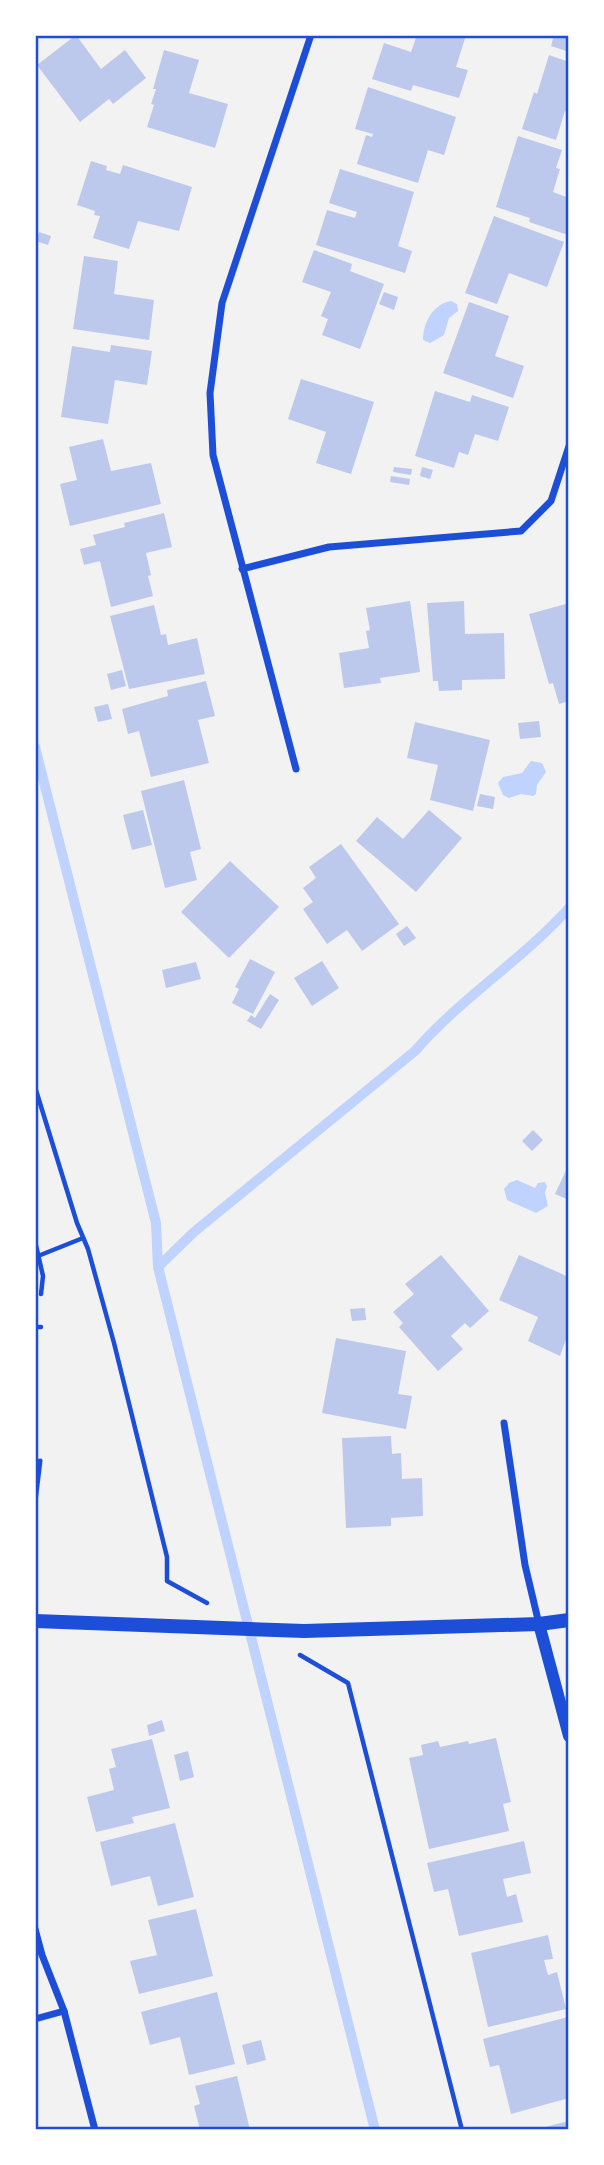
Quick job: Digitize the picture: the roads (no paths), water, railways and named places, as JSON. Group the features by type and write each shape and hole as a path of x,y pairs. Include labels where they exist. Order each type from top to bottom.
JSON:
{"main road":[{"path":"35,1620 304,1631 539,1624 569,1620"}],"street":[{"path":"296,769 213,455 210,393 222,303 311,35"},
{"path":"242,569 328,547 521,531 551,501 569,446"},
{"path":"504,1423 525,1565 569,1736"},
{"path":"35,1929 64,2011 95,2130"},
{"path":"35,2019 64,2011"}],"lane":[{"path":"35,1502 40,1461"}],"water":[{"path":"451,301 457,304 458,311 449,318 444,335 430,343 423,340 430,315 439,306"},
{"path":"531,761 542,763 546,772 537,785 536,794 521,794 509,798 503,795 498,783 503,777 522,773"},
{"path":"517,1180 535,1188 538,1183 545,1182 548,1206 536,1213 507,1200 504,1189"}],"waterway":[{"path":"35,747 156,1223 158,1267 375,2130"},
{"path":"158,1267 194,1232 415,1051 569,908"}]}
